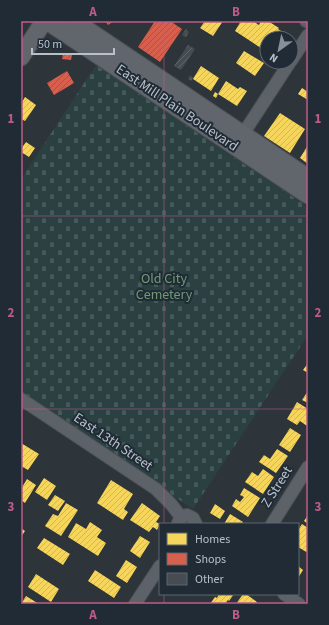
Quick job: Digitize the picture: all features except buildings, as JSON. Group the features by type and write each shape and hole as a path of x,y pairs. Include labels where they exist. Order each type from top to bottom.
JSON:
{"main road":[{"path":"21,57 45,21"},
{"name":"East Mill Plain Boulevard","path":"45,21 308,195"},
{"name":"East Mill Plain Boulevard","path":"74,21 308,178"}],"street":[{"path":"299,48 308,35"},
{"path":"243,134 284,70"},
{"name":"East 13th Street","path":"21,399 156,489 171,504 179,521"},
{"name":"Z Street","path":"273,523 308,467"},
{"path":"179,521 186,516 190,516 196,523"},
{"path":"135,604 159,568"},
{"path":"286,595 299,604"}],"green space":[{"name":"Old City Cemetery","path":"96,65 308,207 308,335 193,509 21,394 21,179"}]}
